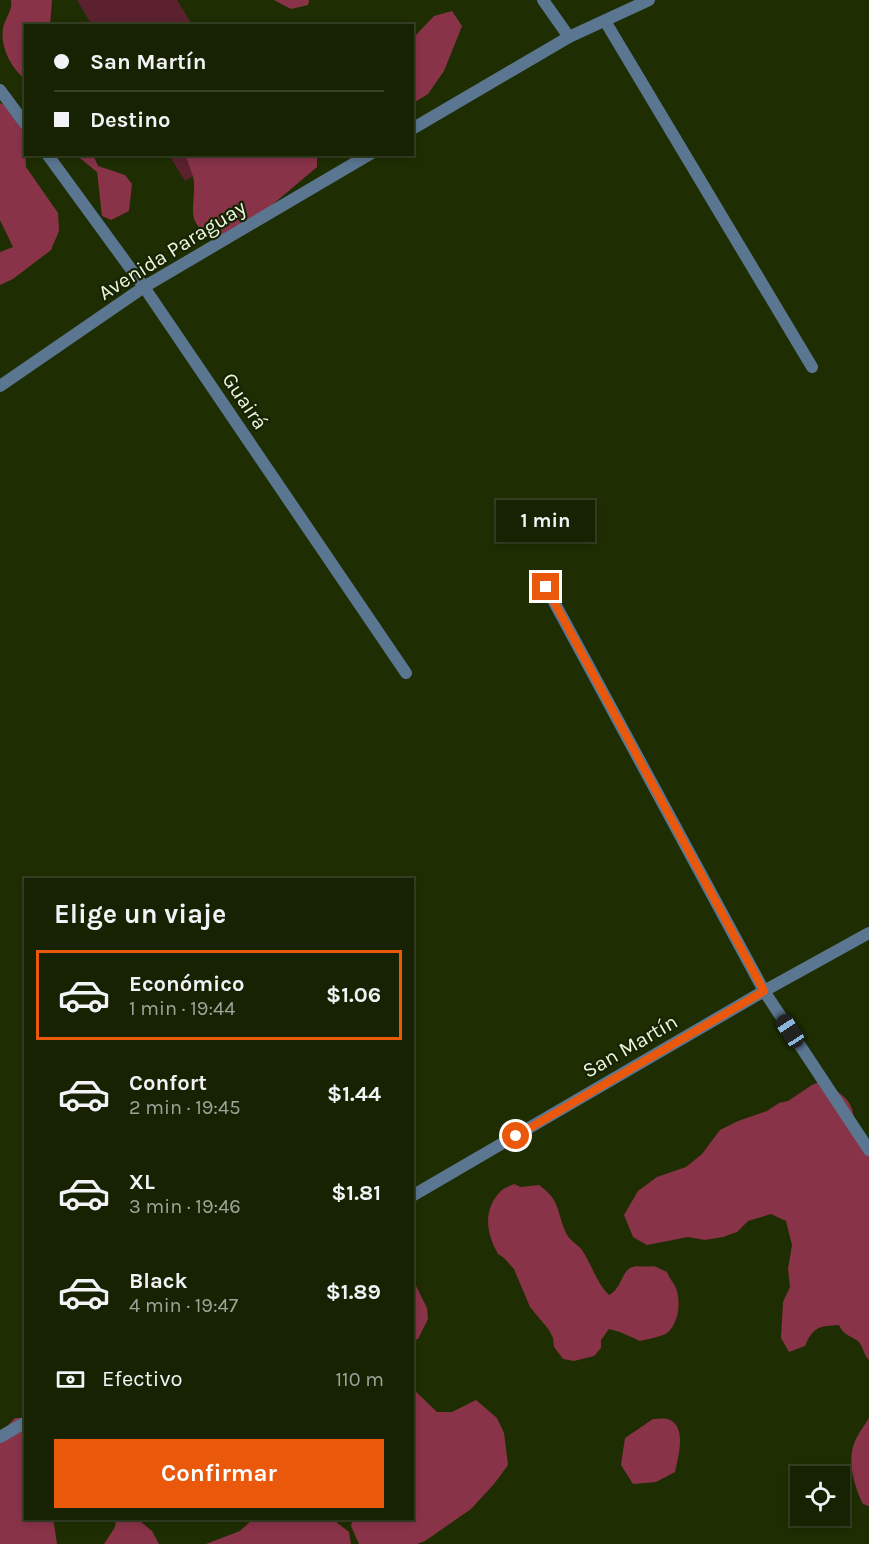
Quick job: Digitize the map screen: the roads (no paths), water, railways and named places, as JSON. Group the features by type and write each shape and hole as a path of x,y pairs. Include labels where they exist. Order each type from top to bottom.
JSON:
{"street":[{"path":"543,0 569,37"},
{"path":"414,128 569,37 649,0"},
{"path":"605,21 813,367"},
{"path":"0,90 24,122"},
{"name":"Guairá","path":"48,156 144,287 406,673"},
{"name":"Avenida Paraguay","path":"0,386 144,287 367,156"},
{"path":"546,587 764,991 869,1150"},
{"name":"San Martín","path":"414,1195 764,991 869,933"},
{"path":"0,1437 24,1423"}]}
